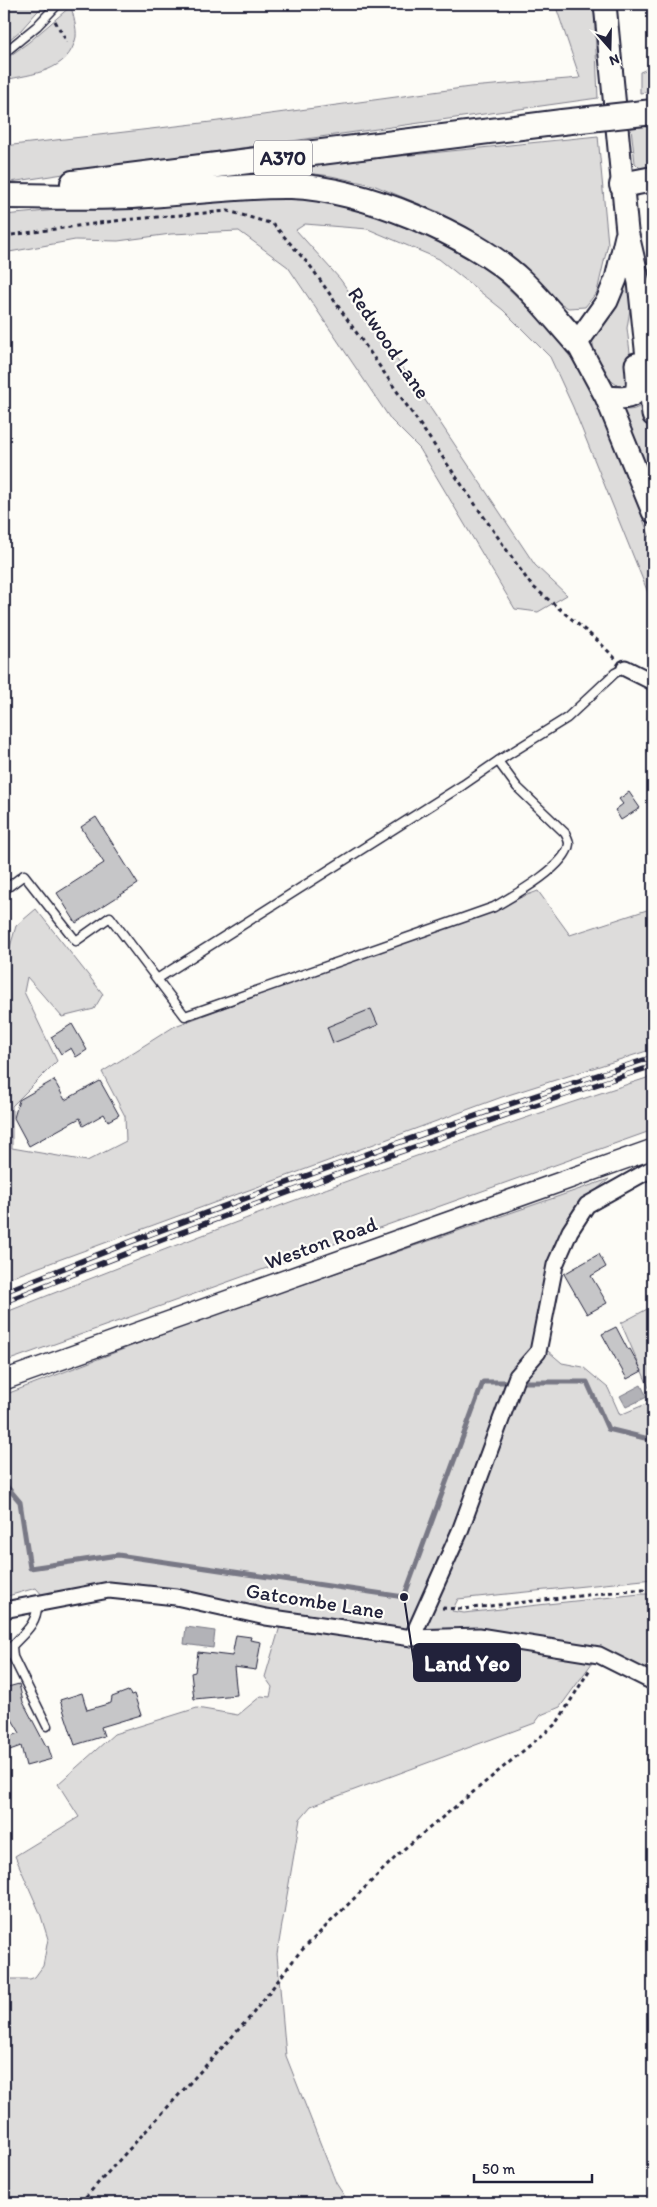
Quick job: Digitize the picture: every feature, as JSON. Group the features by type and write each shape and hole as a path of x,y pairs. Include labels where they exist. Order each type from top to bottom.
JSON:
{"main road":[{"path":"604,4 627,231 639,282 653,415"},
{"name":"A370","path":"4,195 562,122 653,112"},
{"path":"622,186 653,179"},
{"path":"4,195 132,196 212,189 292,186 338,193 423,220 460,238 491,257 521,280 577,343 606,397 653,512"},
{"path":"577,343 607,300 616,279 627,231"},
{"path":"606,397 632,397 638,388 634,330 639,282"}],"street":[{"path":"625,668 653,682"},
{"name":"Weston Road","path":"4,1380 653,1149"},
{"path":"412,1638 460,1531 515,1382 538,1352 555,1265 570,1231 587,1205 653,1168"},
{"name":"Gatcombe Lane","path":"4,1610 109,1590 176,1597 266,1617 412,1638 479,1636 599,1655 653,1682"}],"lane":[{"path":"4,53 58,4"},
{"path":"157,979 568,718 615,674 625,668"},
{"path":"4,890 24,875 76,941 110,917 185,1016 494,907 517,894 560,862 569,842 565,833 517,787 498,761"},
{"path":"37,1604 38,1614 31,1627 12,1646 13,1657 46,1726"}],"path":[{"path":"51,12 67,42"},
{"name":"Redwood Lane","path":"4,236 122,220 228,211 273,224 311,267 531,585 598,641 625,668"},
{"path":"426,1607 463,1609 632,1590 653,1590"},
{"path":"80,2203 252,2016 274,1983 299,1953 404,1849 557,1723 599,1655"}],"shaded area":[{"path":"4,4 44,4 21,30 4,44"},
{"path":"555,4 594,4 598,98 4,183 4,146 211,122 470,87 580,78"},
{"path":"71,6 76,37 72,49 66,58 58,64 37,73 4,80 4,60 29,42"},
{"path":"653,67 653,91 640,93 640,72"},
{"path":"653,126 653,168 641,169 635,163 631,128"},
{"path":"598,136 608,244 597,292 585,307 568,308 542,291 502,252 439,212 373,185 331,176 274,169"},
{"path":"309,198 403,222 491,272 544,323 582,372 610,430 653,546 653,605 573,407 550,357 503,310 439,259 368,229 305,224 296,230 340,279 419,391 535,565 567,595 538,612 515,609 420,449 391,420 288,267 239,231 171,234 118,241 75,240 4,253 4,215 176,199"},
{"path":"627,256 633,291 627,328 632,369 627,385 621,387 609,379 601,367 592,339"},
{"path":"645,401 653,451 653,492 621,409 634,409"},
{"path":"538,891 570,935 653,908 653,1049 502,1097 4,1280 4,968 16,926 36,909 103,994 94,1009 62,1017 27,977 24,992 57,1061 12,1106 12,1148 87,1161 126,1141 125,1116 102,1072 175,1026"},
{"path":"653,1076 653,1130 4,1362 4,1313 327,1188 489,1130"},
{"path":"609,1179 582,1202 533,1350 528,1359 548,1351 562,1363 583,1367 608,1388 620,1415 653,1401 653,1579 458,1599 452,1611 464,1613 653,1594 653,1671 632,1666 600,1652 560,1707 541,1715 535,1723 311,1806 300,1819 277,1954 286,2056 336,2183 349,2203 4,2203 4,1979 30,1979 35,1977 43,1966 48,1939 40,1913 15,1856 79,1817 58,1784 114,1734 197,1708 238,1715 261,1696 270,1697 272,1687 265,1677 281,1623 142,1598 43,1596 36,1588 4,1597 4,1395 202,1319"},
{"path":"653,1306 653,1397 621,1323"},
{"path":"641,1385 647,1397 626,1407 620,1396"},
{"path":"186,1627 215,1631 213,1648 184,1644"}],"building":[{"path":"629,792 640,808 621,820 615,810 623,804 619,799"},
{"path":"96,817 138,884 76,923 57,893 104,863 81,827"},
{"path":"371,1009 378,1025 333,1043 327,1027"},
{"path":"72,1024 87,1050 76,1057 71,1048 61,1054 51,1037"},
{"path":"54,1080 65,1100 100,1081 119,1115 108,1121 104,1114 83,1126 80,1118 29,1146 14,1118 19,1100"},
{"path":"599,1254 606,1267 591,1276 607,1303 587,1314 564,1274"},
{"path":"616,1327 642,1371 627,1379 602,1334"},
{"path":"236,1635 251,1637 250,1640 261,1642 256,1670 234,1667 237,1695 194,1699 191,1673 195,1672 198,1652 232,1656"},
{"path":"19,1684 23,1702 46,1746 48,1746 52,1759 26,1766 21,1746 4,1752 4,1738 20,1733 4,1706 4,1688"},
{"path":"128,1691 131,1695 134,1694 141,1715 101,1727 104,1736 75,1745 60,1700 82,1693 87,1710 111,1703 112,1697"}],"waterway":[{"path":"4,1483 20,1502 30,1568 118,1555 404,1597 483,1382 587,1382 608,1429 653,1440"}],"railway":[{"path":"4,1292 326,1168 489,1111 653,1057"},
{"path":"4,1302 326,1178 653,1066"}],"place":[{"name":"Land Yeo","path":"404,1597"}]}
